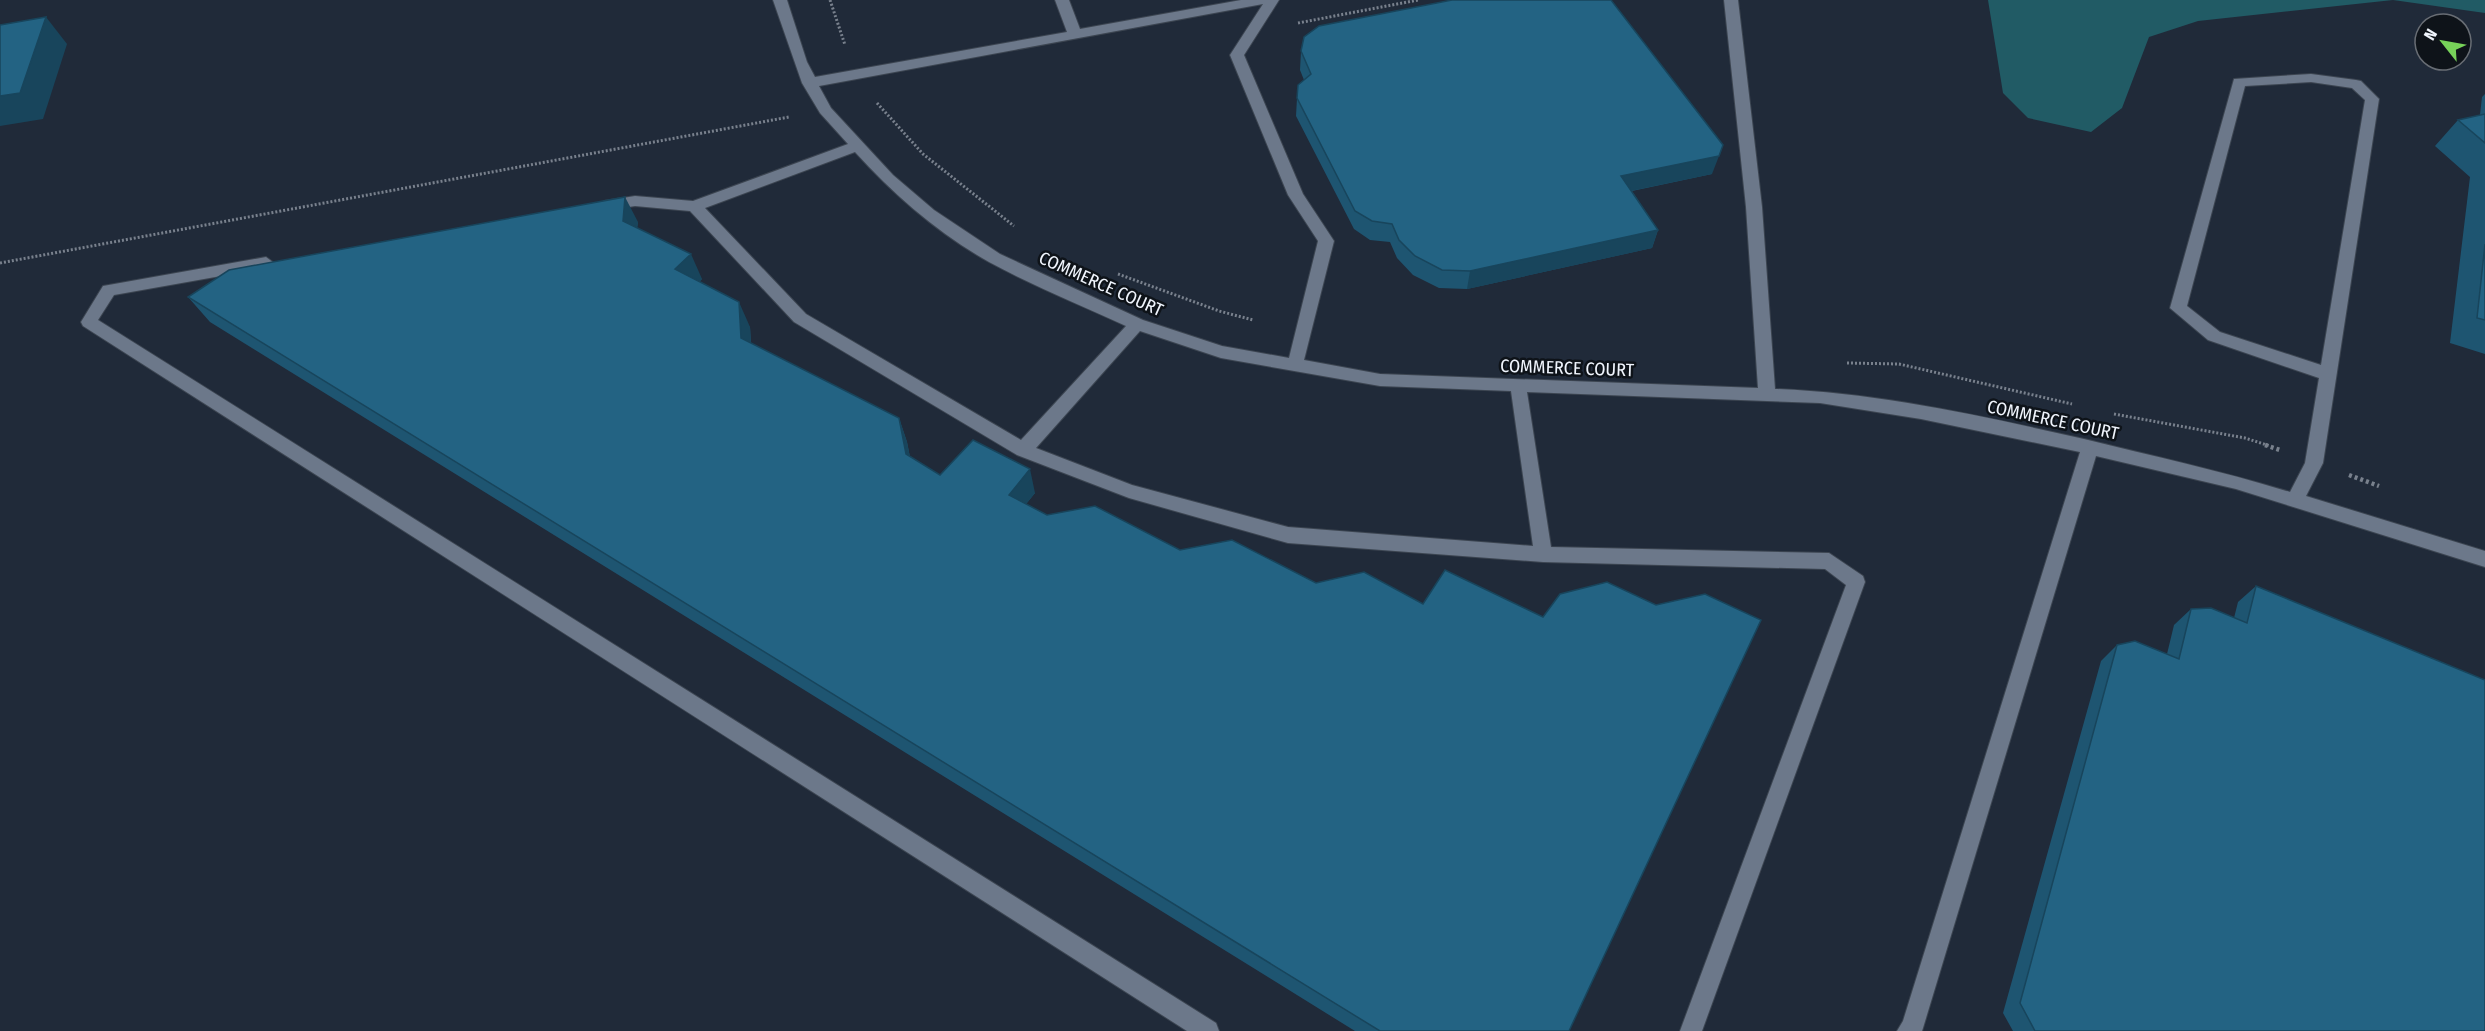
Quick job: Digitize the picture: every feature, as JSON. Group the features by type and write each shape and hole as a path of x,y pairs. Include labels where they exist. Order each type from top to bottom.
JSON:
{"lane":[{"name":"COMMERCE COURT","path":"780,0 809,83 825,110 888,179 929,214 994,258 1137,324 1221,352 1380,380 1820,397 1921,412 2236,482 2485,559"},
{"path":"1062,0 1075,34"},
{"path":"809,83 1263,0"},
{"path":"1272,0 1236,55 1296,195 1326,241 1295,365"},
{"path":"1731,0 1754,207 1767,395"},
{"path":"2295,500 2314,463 2372,99 2356,84 2311,78 2240,82 2178,308 2214,336 2328,374"},
{"path":"589,208 636,201 694,206 858,146"},
{"path":"694,206 800,318 1023,450 1129,491 1288,535 1543,554 1828,561 1856,582 1691,1031"},
{"path":"285,260 109,290 89,322 1208,1031"},
{"path":"1023,450 1137,324"},
{"path":"1518,385 1543,554"},
{"path":"1908,1031 1912,1028 2090,448"}],"path":[{"path":"830,0 855,74"},
{"path":"1251,32 1418,0"},
{"path":"885,98 875,100 896,129 952,180 1020,231"},
{"path":"0,263 825,110"},
{"path":"1113,272 1219,311 1303,333"},
{"path":"1843,363 1899,364 2079,406"},
{"path":"2113,414 2245,438 2380,486"}],"shaded area":[{"path":"1988,0 2393,0 2198,21 2149,37 2122,108 2091,132 2028,118 2003,93"},
{"path":"2393,0 2485,0 2485,13"}],"building":[{"path":"1452,0 1611,0 1723,145 1719,156 1621,176 1658,230 1470,271 1442,270 1415,256 1399,240 1392,224 1372,221 1355,211 1297,98 1298,85 1311,74 1301,51 1304,37 1319,26"},
{"path":"46,17 20,93 0,96 0,25"},
{"path":"2485,114 2485,143 2458,120"},
{"path":"625,197 623,221 691,254 675,269 739,302 741,338 899,418 906,454 940,475 973,440 1030,469 1009,495 1047,515 1095,506 1180,550 1232,540 1316,583 1364,572 1423,604 1445,570 1543,617 1560,594 1607,582 1656,605 1705,594 1761,620 1569,1031 1380,1031 188,297 229,270"},
{"path":"2485,244 2485,320 2477,318"},
{"path":"2256,586 2485,680 2485,1031 2035,1031 2020,1003 2117,645 2135,641 2179,659 2191,609 2211,608 2247,623"}]}
